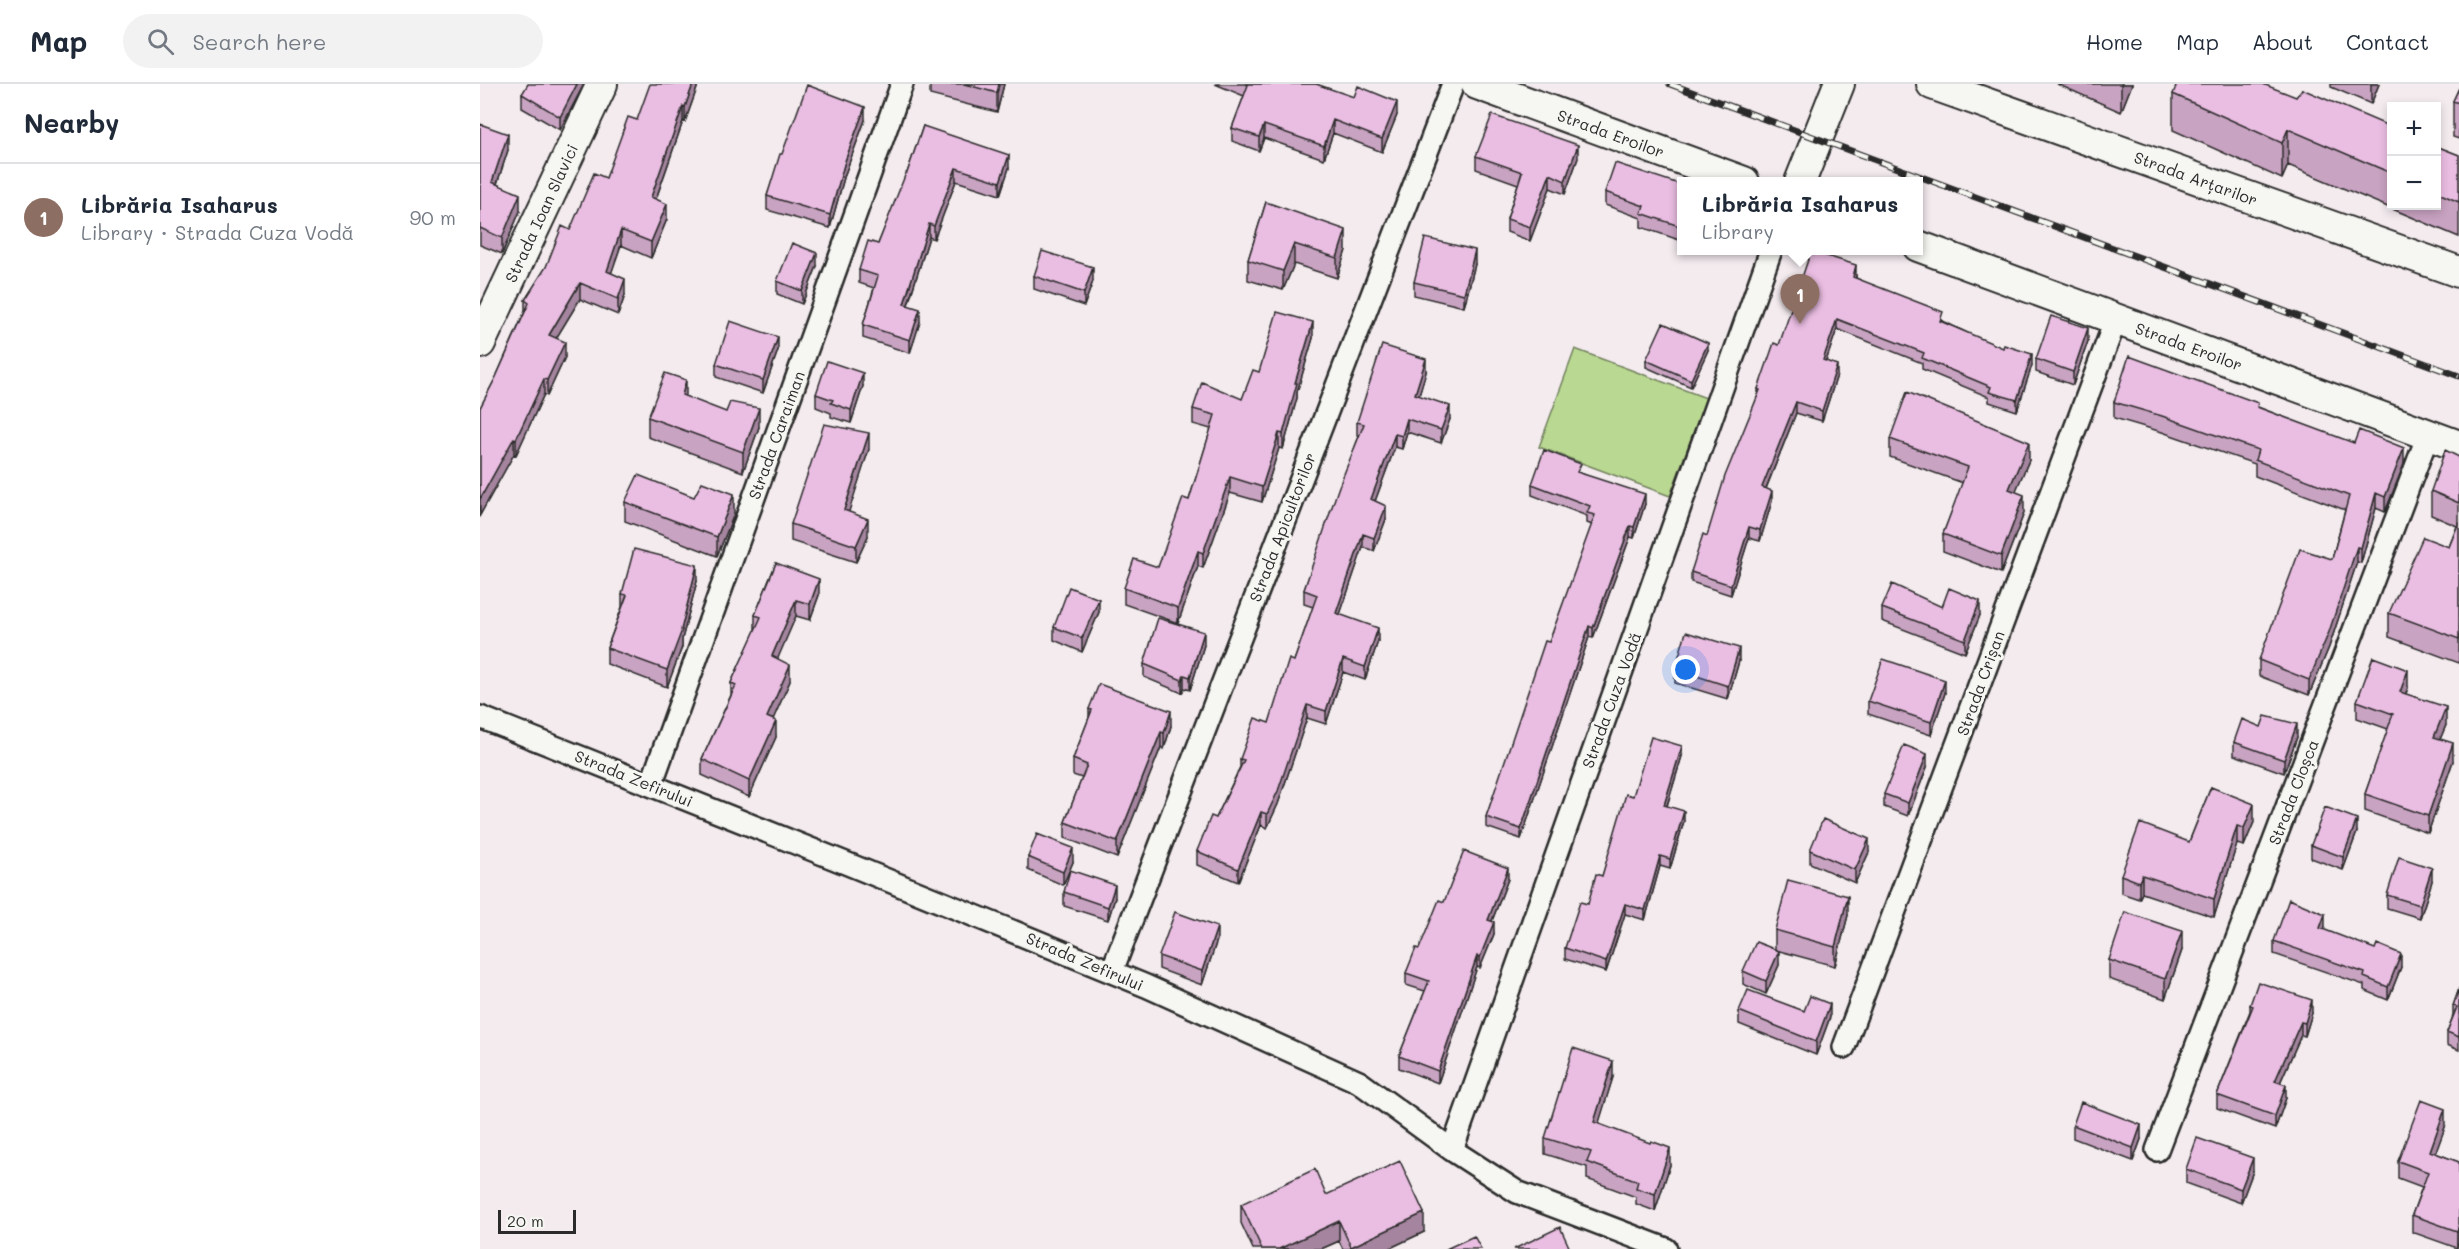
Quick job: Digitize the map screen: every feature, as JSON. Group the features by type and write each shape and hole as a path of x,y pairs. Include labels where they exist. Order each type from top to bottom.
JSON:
{"street":[{"name":"Strada Ioan Slavici","path":"480,343 602,84"},
{"name":"Strada Caraiman","path":"651,785 902,84"},
{"name":"Strada Apicultorilor","path":"1112,971 1453,84"},
{"name":"Strada Eroilor","path":"1477,84 1730,177"},
{"path":"1802,177 1839,84"},
{"name":"Strada Arțarilor","path":"1932,84 2459,272"},
{"name":"Strada Eroilor","path":"1923,248 2459,446"},
{"name":"Strada Cuza Vodă","path":"1452,1150 1769,255"},
{"name":"Strada Crișan","path":"1844,1047 2116,319"},
{"name":"Strada Cloșca","path":"2157,1150 2428,435"},
{"name":"Strada Zefirului","path":"480,717 1112,971 1359,1082 1452,1150 1518,1192 1666,1249"}],"green space":[{"path":"1575,349 1706,398 1670,496 1539,447"}],"building":[{"path":"528,84 577,84 560,117 522,94"},
{"path":"650,84 693,84 651,197 667,204 651,242 621,230 607,271 625,279 618,299 580,283 549,335 565,342 547,380 544,379 516,439 514,438 480,499 480,408 529,303 525,300 546,267 562,226 570,230 594,173 606,178 628,117 637,120"},
{"path":"964,84 999,84 997,93"},
{"path":"1245,84 1316,84 1354,97 1358,86 1397,102 1382,139 1333,120 1324,146 1264,125 1259,137 1232,128 1248,85"},
{"path":"2177,84 2263,84 2296,97 2302,89 2387,125 2387,171 2288,129 2282,143 2173,94"},
{"path":"807,85 865,107 845,161 830,215 767,196 780,154 782,154"},
{"path":"2459,88 2459,103 2453,101"},
{"path":"1492,115 1578,145 1565,181 1550,174 1530,227 1507,219 1522,172 1476,156"},
{"path":"480,124 508,134 492,182 520,194 502,238 480,228"},
{"path":"923,126 1009,155 1000,182 956,168 934,226 929,224 904,304 920,309 910,340 863,325 878,276 859,270 868,241 878,244"},
{"path":"2441,148 2459,155 2459,202 2441,194"},
{"path":"1615,163 1677,183 1677,225 1641,213 1644,206 1605,192"},
{"path":"1266,202 1346,230 1337,258 1294,244 1283,271 1248,260"},
{"path":"1425,238 1475,250 1464,294 1414,282"},
{"path":"792,243 817,253 802,291 777,281"},
{"path":"1042,251 1093,267 1084,293 1034,276"},
{"path":"1810,255 1824,255 1856,265 1853,277 1943,312 1940,321 2003,348 2004,345 2032,354 2017,400 1989,392 1991,387 1922,358 1924,353 1837,319 1823,360 1837,365 1822,411 1796,402 1762,487 1772,491 1760,530 1749,527 1731,585 1691,572 1703,534 1707,536 1725,476 1760,390 1758,389 1774,343 1779,345"},
{"path":"1277,312 1313,322 1283,434 1279,433 1262,487 1230,477 1203,553 1198,551 1178,608 1124,588 1134,559 1158,567 1183,498 1189,500 1215,415 1193,409 1202,382 1242,399 1253,370 1259,372"},
{"path":"2051,316 2088,328 2073,372 2036,359"},
{"path":"730,321 778,337 763,380 716,364"},
{"path":"1663,323 1708,343 1691,380 1646,360"},
{"path":"1382,345 1426,359 1415,394 1450,406 1441,430 1407,419 1402,436 1395,434 1371,499 1386,506 1374,538 1363,534 1336,613 1378,628 1365,667 1343,659 1326,711 1307,705 1278,791 1267,814 1261,812 1238,869 1197,851 1211,816 1216,818 1244,760 1240,759 1255,718 1269,723 1289,659 1294,661 1317,595 1304,590 1338,489 1364,424 1357,422"},
{"path":"2129,356 2258,403 2257,407 2354,443 2359,430 2404,448 2385,497 2376,493 2361,548 2357,547 2329,632 2309,680 2259,660 2300,549 2332,559 2349,496 2255,460 2258,450 2162,416 2114,402"},
{"path":"827,361 863,373 851,410 831,403 833,400 816,394"},
{"path":"665,373 686,380 682,395 726,412 730,402 759,408 743,452 648,417"},
{"path":"1907,392 2029,442 2009,489 2024,495 2001,556 1943,534 1968,467 1890,439"},
{"path":"824,424 869,433 844,510 868,519 856,546 791,524"},
{"path":"1544,450 1581,464 1577,472 1645,494 1634,527 1630,526 1593,628 1589,626 1521,829 1486,817 1545,641 1549,642 1595,515 1587,513 1590,506 1532,484"},
{"path":"2445,450 2459,457 2459,503 2431,491"},
{"path":"638,475 694,497 702,482 734,494 717,537 625,502"},
{"path":"2459,522 2459,639 2389,613 2423,537 2449,547"},
{"path":"634,549 697,565 682,630 667,670 607,648 627,595 622,594"},
{"path":"776,563 819,579 810,604 796,600 772,656 790,665 767,717 776,721 749,781 702,759 736,685 731,683 761,617 755,615"},
{"path":"1892,584 1942,607 1949,588 1980,601 1965,640 1882,608"},
{"path":"1069,587 1099,599 1082,638 1054,627"},
{"path":"1158,618 1204,632 1190,677 1184,675 1182,680 1144,664"},
{"path":"1686,632 1739,648 1728,686 1675,669"},
{"path":"2373,657 2408,670 2400,692 2446,707 2434,737 2453,743 2428,816 2365,794 2393,714 2357,701"},
{"path":"1883,659 1945,680 1931,722 1868,701"},
{"path":"1099,684 1171,711 1164,733 1161,732 1117,842 1065,822 1087,765 1073,759 1092,710 1089,709"},
{"path":"2265,716 2297,724 2284,760 2234,742 2242,719 2261,727"},
{"path":"1651,737 1682,746 1664,805 1684,811 1670,859 1660,856 1645,910 1625,904 1606,962 1565,948 1580,902 1588,904 1596,874 1602,876 1626,794 1633,796"},
{"path":"1904,745 1927,754 1908,803 1884,794"},
{"path":"2211,787 2254,804 2244,828 2237,826 2214,899 2142,875 2139,882 2121,875 2140,823 2189,842"},
{"path":"2325,807 2357,819 2343,857 2311,845"},
{"path":"1823,819 1869,839 1855,870 1810,850"},
{"path":"1037,834 1073,848 1063,872 1028,857"},
{"path":"1464,851 1508,868 1488,920 1494,922 1480,957 1477,956 1438,1071 1399,1056 1429,981 1406,973 1416,948 1419,949 1439,900 1444,902"},
{"path":"2399,857 2432,868 2420,905 2387,895"},
{"path":"1070,870 1115,885 1108,907 1064,892"},
{"path":"1788,880 1848,896 1835,947 1775,930"},
{"path":"2289,899 2325,914 2320,928 2375,949 2377,944 2401,954 2388,987 2364,977 2365,973 2274,941"},
{"path":"1175,912 1217,927 1202,971 1159,956"},
{"path":"2125,912 2182,931 2165,979 2109,960"},
{"path":"1756,942 1779,951 1766,981 1743,971"},
{"path":"2258,982 2312,1000 2305,1023 2301,1022 2275,1081 2286,1085 2275,1116 2217,1095 2253,1006 2250,1005"},
{"path":"2459,989 2459,1037 2447,1032 2457,1007 2453,1006"},
{"path":"1748,990 1804,1011 1810,996 1830,1004 1816,1042 1739,1011"},
{"path":"1573,1048 1613,1061 1594,1122 1670,1148 1655,1194 1636,1188 1638,1181 1587,1162 1591,1152 1545,1138"},
{"path":"2421,1100 2445,1109 2430,1151 2459,1162 2459,1225 2457,1231 2412,1215 2428,1172 2398,1161"},
{"path":"2081,1102 2141,1125 2133,1148 2073,1125"},
{"path":"2197,1138 2253,1158 2241,1189 2186,1169"},
{"path":"1400,1161 1424,1213 1351,1247 1339,1221 1279,1249 1262,1249 1241,1204 1315,1169 1326,1195"},
{"path":"1560,1227 1570,1249 1514,1249"},
{"path":"1474,1236 1481,1249 1446,1249"}],"railway":[{"path":"1670,84 1921,177"},
{"path":"1923,178 2459,376"}],"place":[{"name":"Librăria Isaharus","path":"1800,324"}]}
